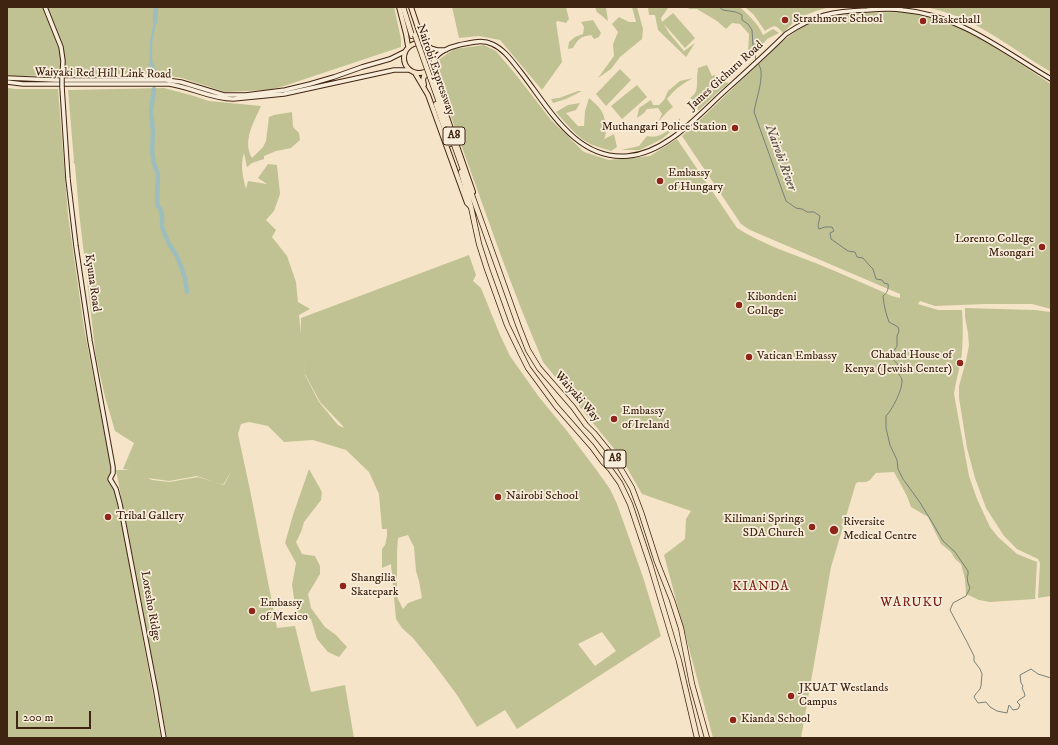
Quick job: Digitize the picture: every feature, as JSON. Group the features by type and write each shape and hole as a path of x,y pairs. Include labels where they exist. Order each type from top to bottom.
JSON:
{"highway":[{"name":"Nairobi Expressway","path":"403,7 432,92 462,170"},
{"name":"Nairobi Expressway","path":"406,7 474,206"},
{"name":"Waiyaki Way","path":"474,206 528,350 539,368 616,459 632,488 681,628 692,681 708,738"},
{"name":"Waiyaki Way","path":"474,206 479,244 487,269 507,325 528,368 556,406 610,469 620,483 630,504 650,564 685,683 697,738"},
{"path":"685,683 689,684 692,681"},
{"path":"692,720 699,721 702,717"}],"main road":[{"name":"Kyuna Road","path":"45,7 61,47 63,61 62,87 68,179 90,341 113,467 113,473 110,479"},
{"path":"399,7 408,46"},
{"path":"411,7 424,43 433,53 434,60"},
{"name":"James Gichuru Road","path":"447,50 457,45 478,42 492,44 507,55 547,108 572,136 588,148 611,156 640,154 655,148 677,134 786,34 816,17 830,13 855,10 903,10 935,16 960,24 1051,79"},
{"path":"406,34 411,40 415,39 418,35 418,29"},
{"path":"424,43 413,43 408,46 404,52 404,64 415,73 424,72 431,67 438,55 447,50"},
{"path":"430,48 447,50"},
{"name":"Waiyaki Red Hill Link Road","path":"7,78 50,80 166,80 181,82 224,95 238,95 285,90 334,77 390,59 404,52"},
{"name":"Waiyaki Way","path":"415,73 428,95 467,203 474,206 473,192 463,161 431,77 431,67"},
{"name":"Waiyaki Red Hill Link Road","path":"7,82 23,84 168,84 184,87 212,96 233,99 284,94 394,70 410,70"},
{"path":"428,95 423,78 424,76 430,74 431,77"},
{"path":"334,77 338,82"},
{"name":"Loresho Ridge","path":"110,479 116,489 120,506 164,738"}],"green space":[{"path":"7,7 394,7 401,39 401,47 269,90 225,92 182,78 164,75 12,76 7,75"},
{"path":"452,7 566,7 569,19 566,23 556,22 562,62 542,90 500,40 479,36 459,38"},
{"path":"595,7 606,7 608,21 597,12"},
{"path":"632,7 637,7 643,29 642,39 620,57 611,69 598,78 614,56 613,44 618,32 612,24 619,17 629,22 636,22"},
{"path":"648,7 668,7 661,18 662,22 673,13 695,38 685,48 664,24 669,33 684,51 695,43 686,57 658,30 655,15 649,15"},
{"path":"691,7 740,7 756,23 763,35 773,29 779,33 767,39 751,59 748,54 749,34 740,24 732,23 726,29 717,21 697,9 688,9"},
{"path":"745,7 830,7 798,18 783,33 775,26 765,31 754,15"},
{"path":"926,7 1051,7 1051,72 998,38 964,19"},
{"path":"899,12 911,13 954,24 982,39 1051,84 1051,309 1032,304 935,306 920,301 918,304 938,310 962,310 963,330 961,362 954,394 969,476 977,499 990,527 998,537 1017,554 1037,562 1035,599 990,602 979,600 966,594 965,579 961,564 955,559 951,552 941,544 928,517 911,507 907,496 894,472 876,473 869,481 856,483 831,567 801,738 713,738 664,555 685,539 686,519 691,511 642,494 620,456 543,362 501,256 433,69 437,61 454,49 484,45 496,51 551,120 584,152 609,160 650,156 677,139 737,228 766,244 900,298 900,294 750,230 741,224 682,136 703,118 778,45 802,27 820,20 842,15"},
{"path":"593,20 601,33 599,37 594,39 591,35 584,37 578,40 573,48 568,49 569,42 575,37 583,34 584,27 581,22"},
{"path":"707,65 712,76 715,75 721,81 729,83 698,111 697,103 690,98 693,96 696,89 698,68"},
{"path":"620,69 631,80 606,106 596,94"},
{"path":"693,78 685,82 667,99 673,107 658,122 662,114 658,108 647,109 637,118 639,108 651,100 653,105 659,105 664,100 668,91 680,81"},
{"path":"637,85 647,97 622,119 611,106"},
{"path":"7,88 58,89 68,215 84,328 161,738 7,738"},
{"path":"164,88 209,101 261,106 250,132 248,145 252,158 263,147 266,141 269,117 292,112 293,127 299,133 300,140 291,148 276,151 264,156 264,159 252,163 247,167 244,153 242,167 246,189 248,181 267,184 258,178 268,164 277,165 280,194 274,211 266,220 276,230 272,237 287,256 296,282 298,302 310,309 299,315 301,334 301,318 469,255 476,275 473,281 481,288 510,356 539,397 567,431 610,489 617,504 643,577 661,636 517,729 505,710 477,727 457,695 434,664 413,638 402,628 396,619 391,564 382,568 382,549 385,545 387,529 382,529 379,494 369,472 346,450 313,440 284,442 268,426 249,422 241,424 238,434 277,628 295,626 311,692 345,685 354,738 167,738 116,470 130,470 123,469 134,443 115,431 105,397 96,357 74,161 68,90","holes":["303,353 305,374 320,402 344,428 338,425 319,402 305,375","197,476 215,482 198,477 169,482 152,480 148,478 169,481","408,535 414,547 416,571 422,598 408,603 403,609 397,597 398,538","602,632 616,651 595,666 578,644"]},
{"path":"582,91 566,99 553,103 551,99 559,98"},
{"path":"589,98 603,113 606,127 604,139 614,134 617,147 611,151 592,145 582,139 556,112 568,105 580,103 576,110 566,113 578,126 584,126 585,111"},
{"path":"680,118 680,124 662,139 640,150 621,150 639,146 647,136 652,137 661,135"},
{"path":"965,308 1035,310 1051,312 1051,596 1038,598 1040,563 1038,559 1017,549 1004,536 986,508 975,478 967,448 959,398 959,386 969,345"},
{"path":"309,469 322,492 321,500 304,522 296,542 302,554 315,556 320,566 320,574 308,594 311,608 325,627 336,635 347,647 339,657 328,652 317,639 311,619 296,611 292,585 296,563 285,543"}],"waterway":[{"path":"155,22 156,7"},
{"name":"Nairobi River","path":"719,7 723,10 736,12 742,15 742,20 748,24 752,30 756,60"},
{"path":"151,64 151,43 155,22"},
{"path":"758,63 761,70 761,76 754,112 786,201 796,208 807,212 814,212 820,216 818,226 819,229 832,227 834,231 830,233 831,239 848,251 855,252 857,257 863,258 873,269 876,279 882,280 884,283 888,284 883,300 889,322 898,327 899,331 897,336 897,346 892,354 892,358 898,365 902,384 897,399 886,416 886,428 890,445 903,479 919,501 943,541 955,552 968,571 967,577 970,588 966,596 953,603 950,610 974,656 974,661 982,674 980,689 974,697 978,703 986,702 990,707 997,711 1007,713 1009,705 1013,710 1018,709 1020,705 1017,702 1025,696 1020,675 1031,669 1038,674 1051,678"},
{"path":"151,64 156,77"},
{"path":"154,89 151,111 153,133 152,152 154,164 158,174 157,200 162,216 162,227 169,244 177,256 185,278 187,292"}],"place":[{"name":"Strathmore School","path":"785,20"},
{"name":"Basketball","path":"923,21"},
{"name":"Muthangari Police Station","path":"735,128"},
{"name":"Embassy of Hungary","path":"660,181"},
{"name":"Lorento College Msongari","path":"1042,247"},
{"name":"Kibondeni College","path":"739,305"},
{"name":"Vatican Embassy","path":"749,357"},
{"name":"Chabad House of Kenya (Jewish Center)","path":"960,363"},
{"name":"Embassy of Ireland","path":"614,419"},
{"name":"Nairobi School","path":"498,497"},
{"name":"Tribal Gallery","path":"108,517"},
{"name":"Kilimani Springs SDA Church","path":"812,527"},
{"name":"Riversite Medical Centre","path":"834,530"},
{"name":"Shangilia Skatepark","path":"343,586"},
{"name":"Embassy of Mexico","path":"252,611"},
{"name":"JKUAT Westlands Campus","path":"791,696"},
{"name":"Kianda School","path":"733,720"}],"district":[{"name":"KIANDA","path":"761,587"},
{"name":"WARUKU","path":"912,603"}]}
